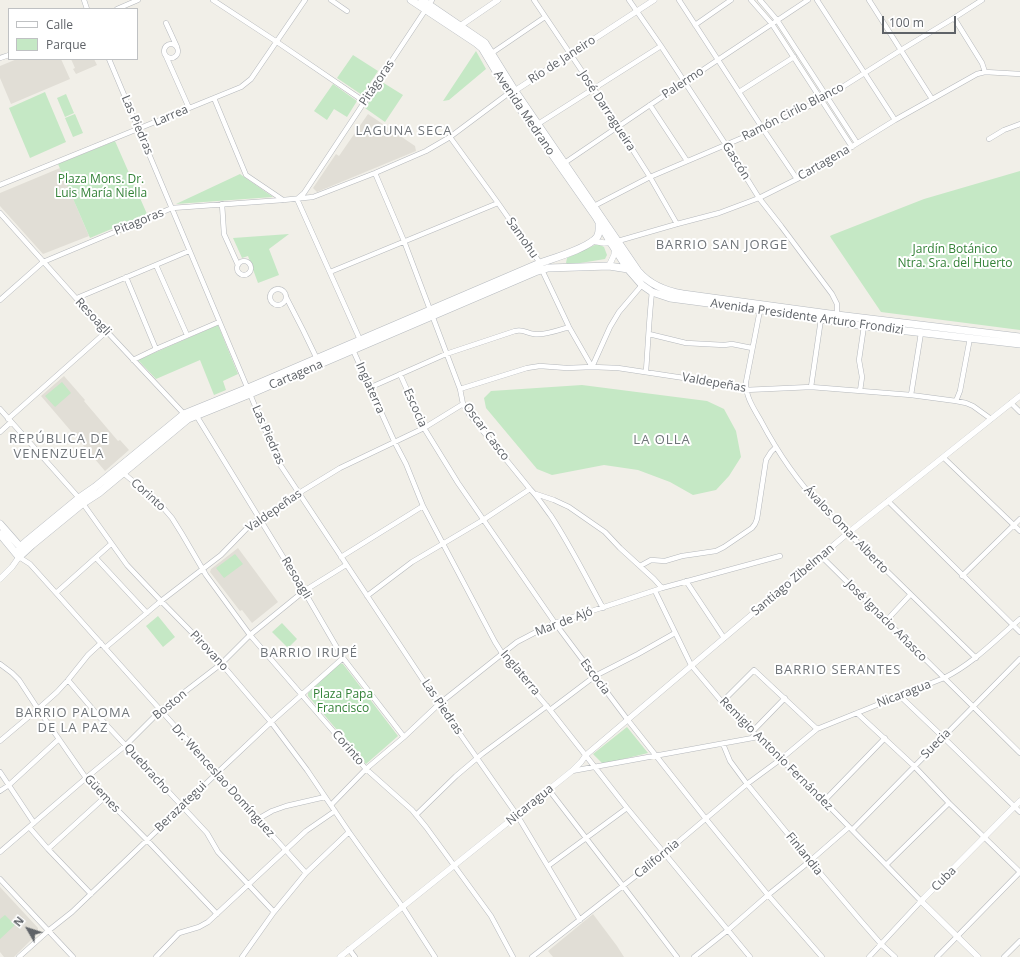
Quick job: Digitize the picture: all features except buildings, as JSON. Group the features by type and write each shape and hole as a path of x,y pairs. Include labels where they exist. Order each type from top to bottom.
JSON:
{"main road":[{"name":"Avenida Medrano","path":"411,0 429,5"},
{"name":"Avenida Medrano","path":"422,0 458,27 482,48 562,165 599,222 612,246"},
{"name":"Avenida Medrano","path":"458,27 485,43 492,53 512,92 538,124 562,165 594,206 618,241"},
{"path":"592,241 598,236 599,222"},
{"name":"Cartagena","path":"21,552 81,501 99,493 120,470 186,416 318,362 541,266 592,241"},
{"name":"Avenida Presidente Arturo Frondizi","path":"618,241 638,272 652,285 683,294 970,338 1020,344"},
{"name":"Avenida Presidente Arturo Frondizi","path":"612,246 642,285 652,292 670,298 821,319 836,318 864,326 1020,337"},
{"path":"564,255 562,262 567,268"},
{"name":"Cartagena","path":"541,266 548,268 609,266 628,268"},
{"name":"Cartagena","path":"318,362 353,350 362,343"},
{"name":"Cartagena","path":"186,416 196,415 249,391"},
{"path":"0,524 21,552"},
{"path":"0,534 21,552"}],"street":[{"path":"119,8 138,0"},
{"path":"213,0 365,102"},
{"name":"Larrea","path":"0,186 241,87 251,79 305,0"},
{"path":"330,0 347,11"},
{"path":"458,27 498,0"},
{"name":"José Darragueira","path":"534,0 594,89 650,177 677,224"},
{"name":"Gascón","path":"629,0 661,46 759,198 832,294 837,304 836,318"},
{"name":"Río de Janeiro","path":"297,199 313,197 426,151 450,137 512,92 654,0"},
{"path":"679,0 797,179"},
{"path":"695,25 731,0"},
{"path":"751,0 772,24 852,147"},
{"path":"760,0 777,20 857,143"},
{"name":"Palermo","path":"562,165 808,0"},
{"path":"817,0 895,120"},
{"path":"869,0 932,99"},
{"name":"Ramón Cirilo Blanco","path":"594,206 650,177 763,129 822,100 982,0"},
{"name":"Pitágoras","path":"297,199 304,193 429,5"},
{"path":"492,53 546,17"},
{"path":"954,18 986,72"},
{"path":"165,54 170,58 175,57 178,53 177,47 166,23"},
{"path":"177,47 173,44 167,45 164,49 189,108"},
{"path":"538,124 661,46"},
{"path":"739,92 794,57"},
{"name":"Las Piedras","path":"109,60 279,464 439,704 518,815 580,920"},
{"name":"Cartagena","path":"618,241 719,213 759,198 827,162 895,120 977,74 986,72 1020,74"},
{"path":"214,98 246,175 283,200"},
{"path":"650,105 687,161"},
{"path":"989,139 1004,130 1020,124"},
{"name":"Samohu","path":"450,137 541,266 569,327 592,367"},
{"name":"Oscar Casco","path":"374,173 404,241 460,389 463,404 469,414 530,489 536,494 572,550 603,608"},
{"path":"297,199 362,343"},
{"name":"Pitagoras","path":"0,300 43,262 172,208 297,199"},
{"path":"330,272 498,203"},
{"path":"222,204 224,234 238,265"},
{"name":"Resoagli","path":"0,213 43,262 186,416"},
{"path":"592,241 612,246"},
{"path":"612,246 618,241"},
{"path":"609,266 614,255 612,246"},
{"path":"77,298 190,251"},
{"path":"156,265 187,335"},
{"path":"126,277 156,349"},
{"path":"592,367 610,327 619,312 642,285"},
{"path":"646,371 652,292"},
{"path":"286,297 318,362"},
{"path":"745,390 760,310"},
{"path":"811,388 821,319"},
{"path":"133,360 219,322"},
{"path":"860,391 862,377 859,360 864,326"},
{"path":"369,388 446,354 521,330 534,334 541,334 569,327"},
{"path":"0,432 10,420 107,331"},
{"path":"911,395 926,331"},
{"path":"649,334 686,343 732,344 752,348"},
{"path":"956,401 960,391 970,338"},
{"name":"Inglaterra","path":"353,350 369,388 406,464 423,506 502,653 549,708 627,808 750,957"},
{"name":"Valdepeñas","path":"460,389 526,368 540,366 566,368 618,368 646,371 737,386 745,390 811,388 911,395 956,401 973,406 991,419"},
{"name":"Escocia","path":"400,374 424,428 458,483 555,623 627,719 706,819 768,895 822,957"},
{"name":"Ávalos Omar Alberto","path":"745,390 751,404 776,447 810,495 910,595 976,658"},
{"name":"Santiago Zibelman","path":"572,771 586,755 627,719 848,533 1020,396"},
{"path":"1011,403 1020,412"},
{"name":"Valdepeñas","path":"105,648 161,601 221,555 252,523 340,468 424,428 463,404"},
{"name":"Pirovano","path":"0,410 81,501 127,565 214,655 271,722 331,804 335,812 402,906 435,957"},
{"name":"Resoagli","path":"196,415 304,591 343,658 404,737"},
{"path":"640,566 651,560 665,561 682,556 716,551 752,528 757,519 766,460 776,447"},
{"path":"944,458 1020,531"},
{"name":"Corinto","path":"120,470 164,509 182,534 203,570 250,635 366,769 416,815 491,916 513,957"},
{"path":"367,596 412,562 483,520 530,489"},
{"path":"536,494 562,504 578,513 604,532 662,588"},
{"path":"888,501 1020,632"},
{"path":"341,557 423,506"},
{"path":"962,576 1020,519"},
{"path":"56,593 111,544"},
{"name":"Cartagena","path":"0,579 12,568 21,552"},
{"name":"Dr. Wenceslao Domínguez","path":"21,552 160,711 306,872"},
{"name":"Mar de Ajó","path":"331,804 366,769 404,737 439,704 502,653 522,639 555,623 662,588 780,556"},
{"name":"José Ignacio Añasco","path":"821,556 1020,753"},
{"path":"96,558 147,613"},
{"name":"Boston","path":"0,852 126,745 160,711 222,664 250,635 304,591 346,565"},
{"path":"686,581 724,638"},
{"name":"Remigio Antonio Fernández","path":"655,591 691,665 722,702 824,801 921,901"},
{"path":"886,621 910,595"},
{"name":"Nicaragua","path":"781,759 817,729 955,673 976,658 1020,619"},
{"path":"416,815 456,776 482,754 595,676 638,654 675,632"},
{"path":"0,741 38,709 68,680 101,643"},
{"name":"Berazategui","path":"19,957 72,912 271,722 343,658"},
{"name":"Suecia","path":"694,957 851,828 944,737 1020,659"},
{"name":"Güemes","path":"0,664 19,680 86,778 217,914"},
{"path":"722,702 754,670 817,729"},
{"name":"Quebracho","path":"68,680 101,719 181,807 207,833 218,852 274,912"},
{"path":"900,696 1020,812"},
{"path":"752,732 785,698"},
{"path":"857,713 914,766 949,803 1020,872 937,957"},
{"name":"Nicaragua","path":"340,957 572,771 758,738"},
{"path":"824,801 885,738"},
{"path":"0,791 9,785 59,739"},
{"name":"Finlandia","path":"723,744 730,760 747,784 881,944 895,957"},
{"name":"California","path":"532,957 665,853 747,784 781,759"},
{"path":"0,772 34,823"},
{"path":"549,790 677,957"},
{"path":"48,849 105,797"},
{"path":"258,819 272,811 286,806 325,797"},
{"name":"Cuba","path":"869,957 921,901 1020,801"},
{"path":"886,865 949,803"},
{"path":"548,866 627,808"},
{"path":"156,957 179,933 199,927 217,914 306,831 335,812"},
{"path":"29,827 91,894"},
{"path":"242,957 274,912 306,872 349,832"},
{"path":"0,879 74,957"},
{"path":"921,901 978,957"},
{"path":"1004,957 1020,941"},
{"path":"349,949 355,957"}],"shaded area":[{"path":"15,60 61,60 70,79 11,104 0,78 0,66"},
{"path":"71,60 94,60 97,65 76,74 73,69 75,68"},
{"path":"368,114 415,146 416,151 317,192 313,188 336,154 339,156"},
{"path":"60,168 89,236 43,254 0,206 0,193"},
{"path":"64,376 118,441 120,440 129,450 105,471 41,396"},
{"path":"238,548 278,602 252,623 242,610 240,611 210,572 211,569"},
{"path":"0,887 38,928 38,933 14,957 4,957 0,952"},
{"path":"593,914 624,957 553,957 548,951"}],"green space":[{"path":"476,51 486,69 449,100 443,101"},
{"path":"353,55 378,71 362,95 337,78"},
{"path":"382,82 403,95 385,122 365,108"},
{"path":"333,84 357,101 347,117 334,109 327,120 314,111"},
{"path":"45,92 66,142 30,158 9,108"},
{"path":"66,94 74,113 65,117 57,98"},
{"path":"75,114 83,133 73,137 65,118"},
{"name":"Plaza Mons. Dr. Luis María Niella","path":"115,141 147,214 90,238 58,164"},
{"name":"Jardín Botánico Ntra. Sra. del Huerto","path":"1020,171 1020,330 881,312 830,236 924,199"},
{"path":"240,174 273,197 176,204"},
{"path":"289,234 269,249 279,275 258,283 248,256 242,258 233,238"},
{"path":"595,245 604,247 607,255 605,259 568,265 566,263 567,258"},
{"path":"218,325 238,374 223,381 226,390 214,395 200,360 156,379 138,360"},
{"path":"62,382 71,393 55,407 45,396"},
{"name":"LA OLLA","path":"582,385 707,401 724,409 736,431 741,457 729,476 716,490 693,495 670,482 638,470 604,465 552,475 537,469 486,408 484,398 491,391"},
{"path":"235,554 243,564 224,578 216,568"},
{"path":"158,616 175,637 163,647 146,626"},
{"path":"282,623 297,639 288,648 272,632"},
{"name":"Plaza Papa Francisco","path":"340,663 343,664 398,736 366,764 308,696 308,693"},
{"path":"627,727 648,753 603,764 593,754"},
{"path":"5,915 15,925 0,939 0,919"}],"district":[{"name":"LAGUNA SECA","path":"404,131"},
{"name":"BARRIO SAN JORGE","path":"722,245"},
{"name":"LA OLLA","path":"662,440"},
{"name":"REPÚBLICA DE VENENZUELA","path":"59,446"},
{"name":"BARRIO IRUPÉ","path":"309,653"},
{"name":"BARRIO SERANTES","path":"838,670"},
{"name":"BARRIO PALOMA DE LA PAZ","path":"73,720"}]}
